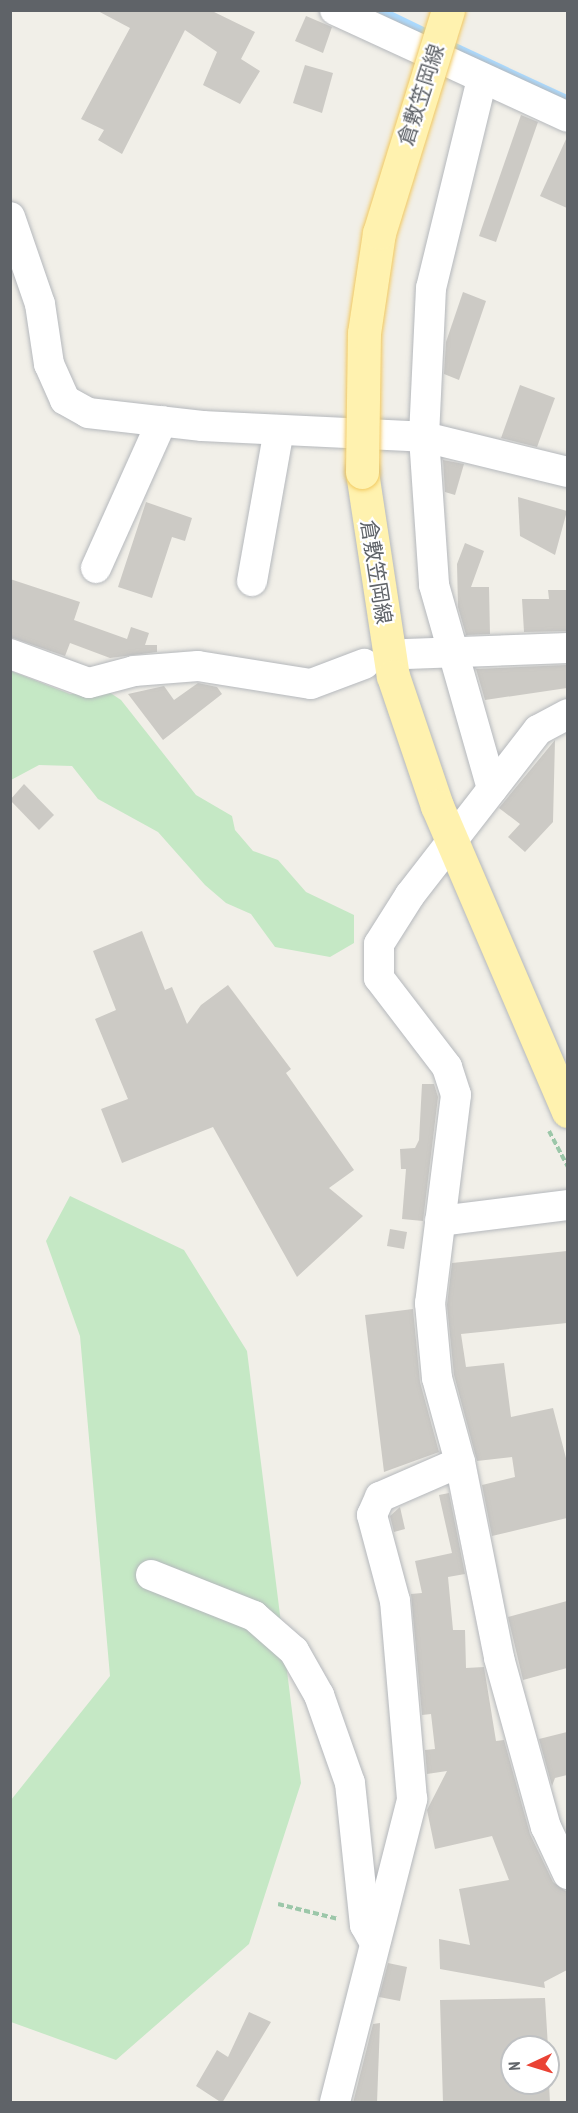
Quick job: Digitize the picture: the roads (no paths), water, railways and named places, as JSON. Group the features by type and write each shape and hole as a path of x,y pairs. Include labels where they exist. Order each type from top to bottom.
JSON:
{"main road":[{"name":"倉敷笠岡線","path":"448,10 379,233 364,333 362,472 393,676 454,841 567,1112"}],"street":[{"path":"335,10 567,117"},
{"path":"482,79 431,288 424,437 434,585 450,653 492,789"},
{"path":"10,218 40,304 49,364 65,400 88,413 279,430 424,437 567,472"},
{"path":"96,568 162,421"},
{"path":"252,581 279,430"},
{"path":"406,654 567,648"},
{"path":"10,654 89,682 134,671 198,666 311,684 364,664"},
{"path":"567,714 538,730 379,944 379,978 447,1067 456,1095 431,1313 437,1378 460,1462 499,1658 546,1827 567,1874"},
{"path":"440,1221 567,1205"},
{"path":"335,2103 370,1933 412,1799 395,1601 372,1515 380,1497 460,1462"},
{"path":"151,1575 254,1617 294,1651 319,1695 351,1783 370,1933"}],"waterway":[{"path":"381,10 433,35"},
{"path":"448,43 568,99"}]}
